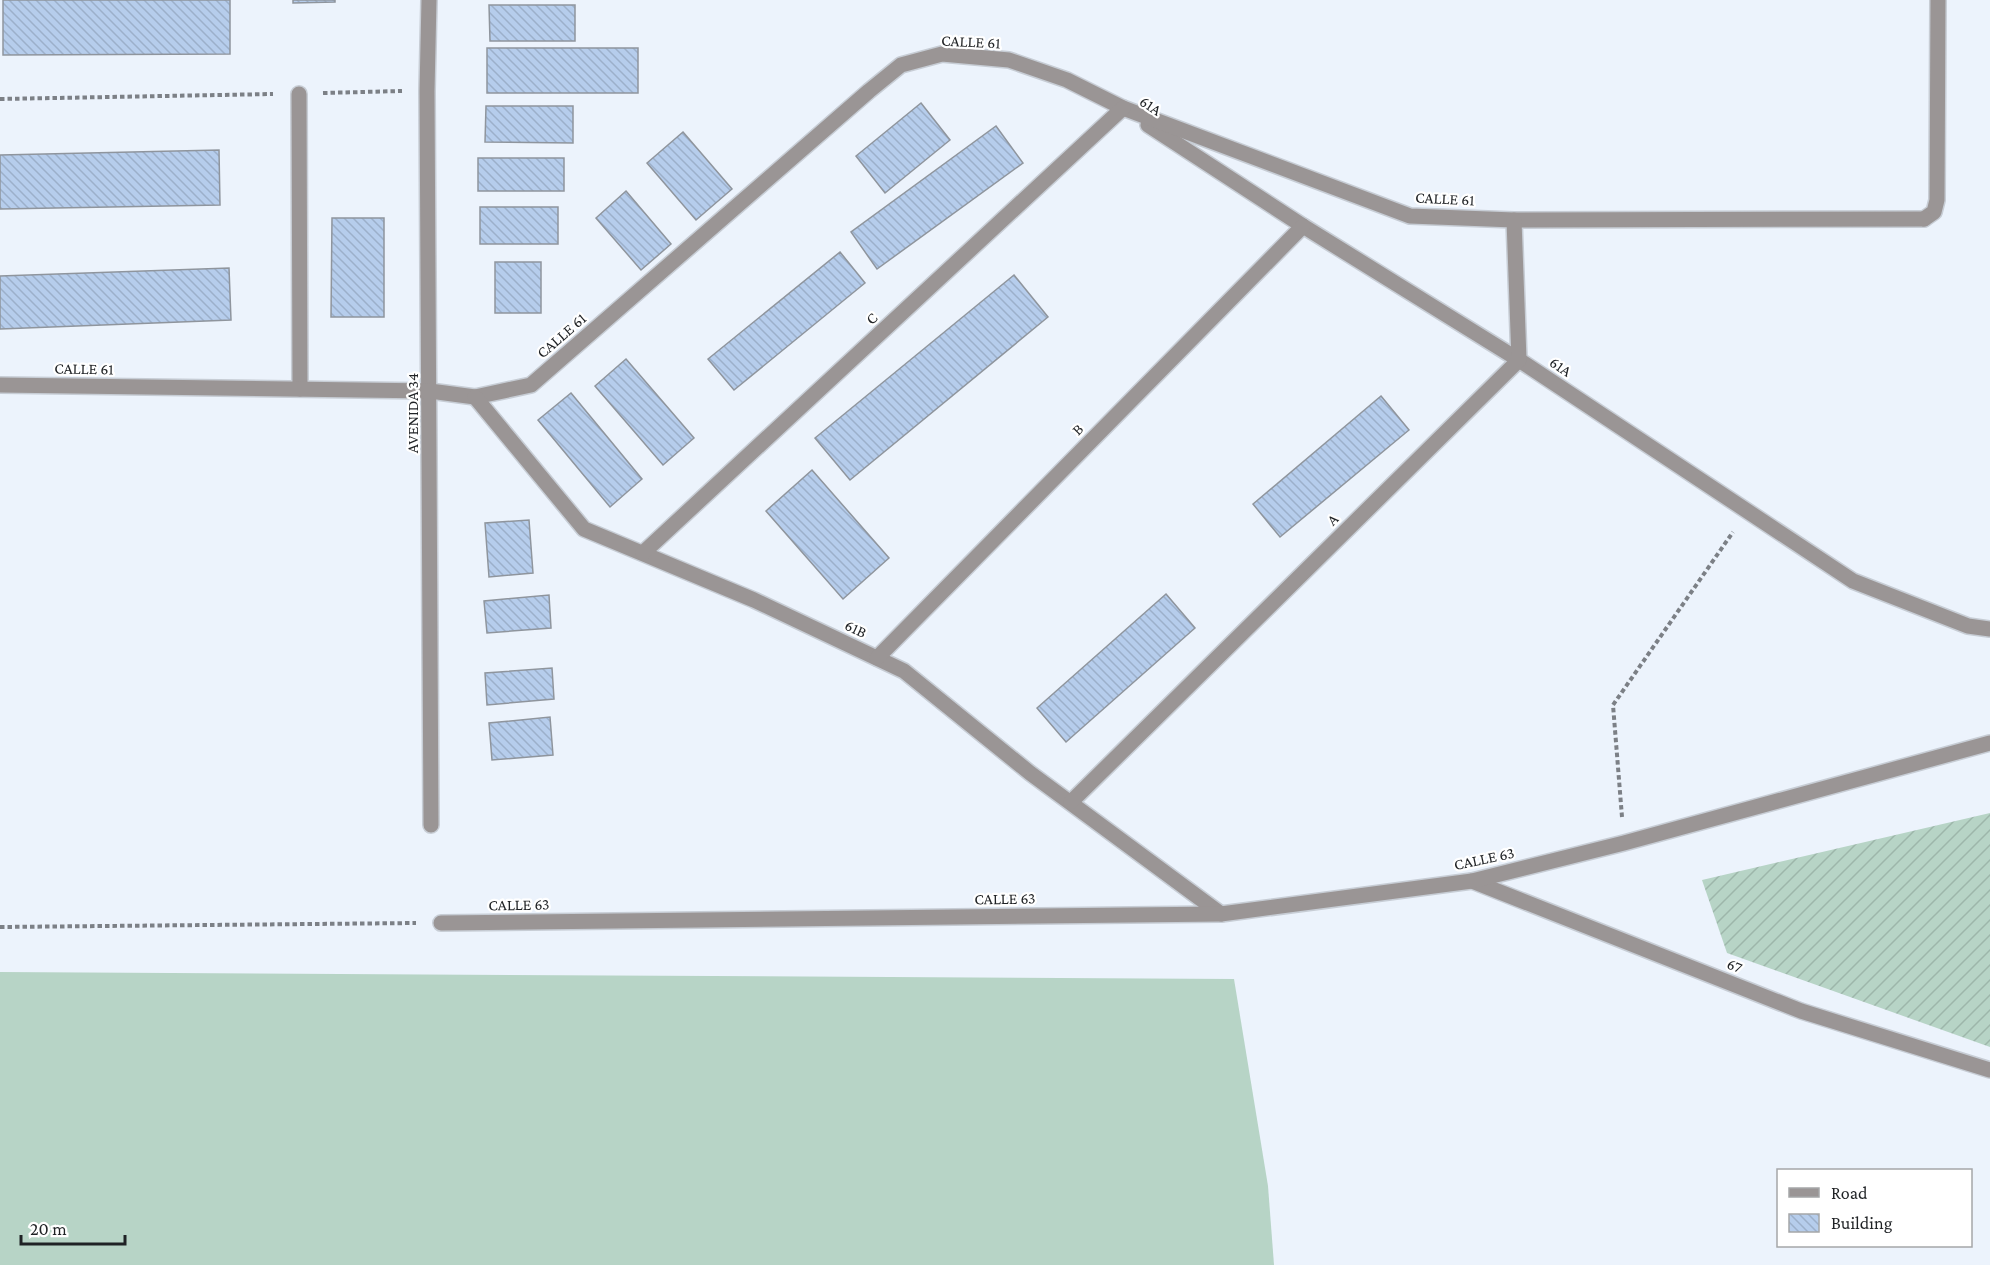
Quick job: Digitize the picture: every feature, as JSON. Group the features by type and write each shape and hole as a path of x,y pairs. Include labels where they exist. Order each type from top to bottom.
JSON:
{"street":[{"name":"AVENIDA 34","path":"429,0 427,91 431,825"},
{"name":"CALLE 61","path":"0,386 430,391 475,397 531,385 901,65 942,54 1009,60 1067,80 1123,108 1410,216 1514,220 1924,219 1934,212 1937,200 1938,0"},
{"path":"299,94 300,389"},
{"name":"61A","path":"1123,108 1303,226 1519,360 1853,581 1968,626 1990,629"},
{"name":"C","path":"643,553 1123,108"},
{"path":"1514,220 1519,360"},
{"name":"B","path":"877,658 1303,226"},
{"name":"A","path":"1071,802 1519,360"},
{"name":"61B","path":"475,397 584,529 754,600 904,671 1030,772 1221,914"},
{"name":"CALLE 63","path":"441,923 1221,914 1472,881 1624,843 1990,743"},
{"name":"67","path":"1472,881 1801,1011 1990,1070"}],"path":[{"path":"0,99 427,91"},
{"path":"1624,843 1613,705 1747,512"},
{"path":"0,927 441,923"}],"green space":[{"path":"1990,813 1990,1047 1727,953 1702,880"},
{"path":"0,972 1234,979 1268,1186 1274,1265 0,1265"}],"building":[{"path":"3,0 230,0 230,54 3,55"},
{"path":"293,0 335,0 335,2 293,3"},
{"path":"489,5 575,5 575,41 490,41"},
{"path":"487,48 638,48 638,93 487,93"},
{"path":"921,103 950,140 885,193 856,156"},
{"path":"486,106 573,106 573,143 485,142"},
{"path":"996,126 1023,163 877,269 851,232"},
{"path":"683,132 732,189 696,220 647,163"},
{"path":"219,150 220,205 0,209 0,155"},
{"path":"478,158 564,158 564,191 478,191"},
{"path":"626,191 671,244 641,270 596,218"},
{"path":"480,207 558,207 558,244 480,244"},
{"path":"332,218 384,218 384,317 331,317"},
{"path":"840,252 865,283 734,390 708,359"},
{"path":"495,262 541,262 541,313 495,313"},
{"path":"229,268 231,320 0,329 0,276"},
{"path":"1014,275 1048,317 850,480 815,438"},
{"path":"626,359 694,438 663,465 595,386"},
{"path":"571,393 642,479 610,507 538,420"},
{"path":"1381,396 1409,430 1280,537 1253,504"},
{"path":"812,470 889,558 843,599 766,511"},
{"path":"529,520 533,573 489,577 485,523"},
{"path":"1166,594 1195,628 1066,742 1037,708"},
{"path":"549,595 551,628 487,633 484,601"},
{"path":"552,668 554,699 487,705 485,673"},
{"path":"550,717 553,755 492,760 489,723"}]}
